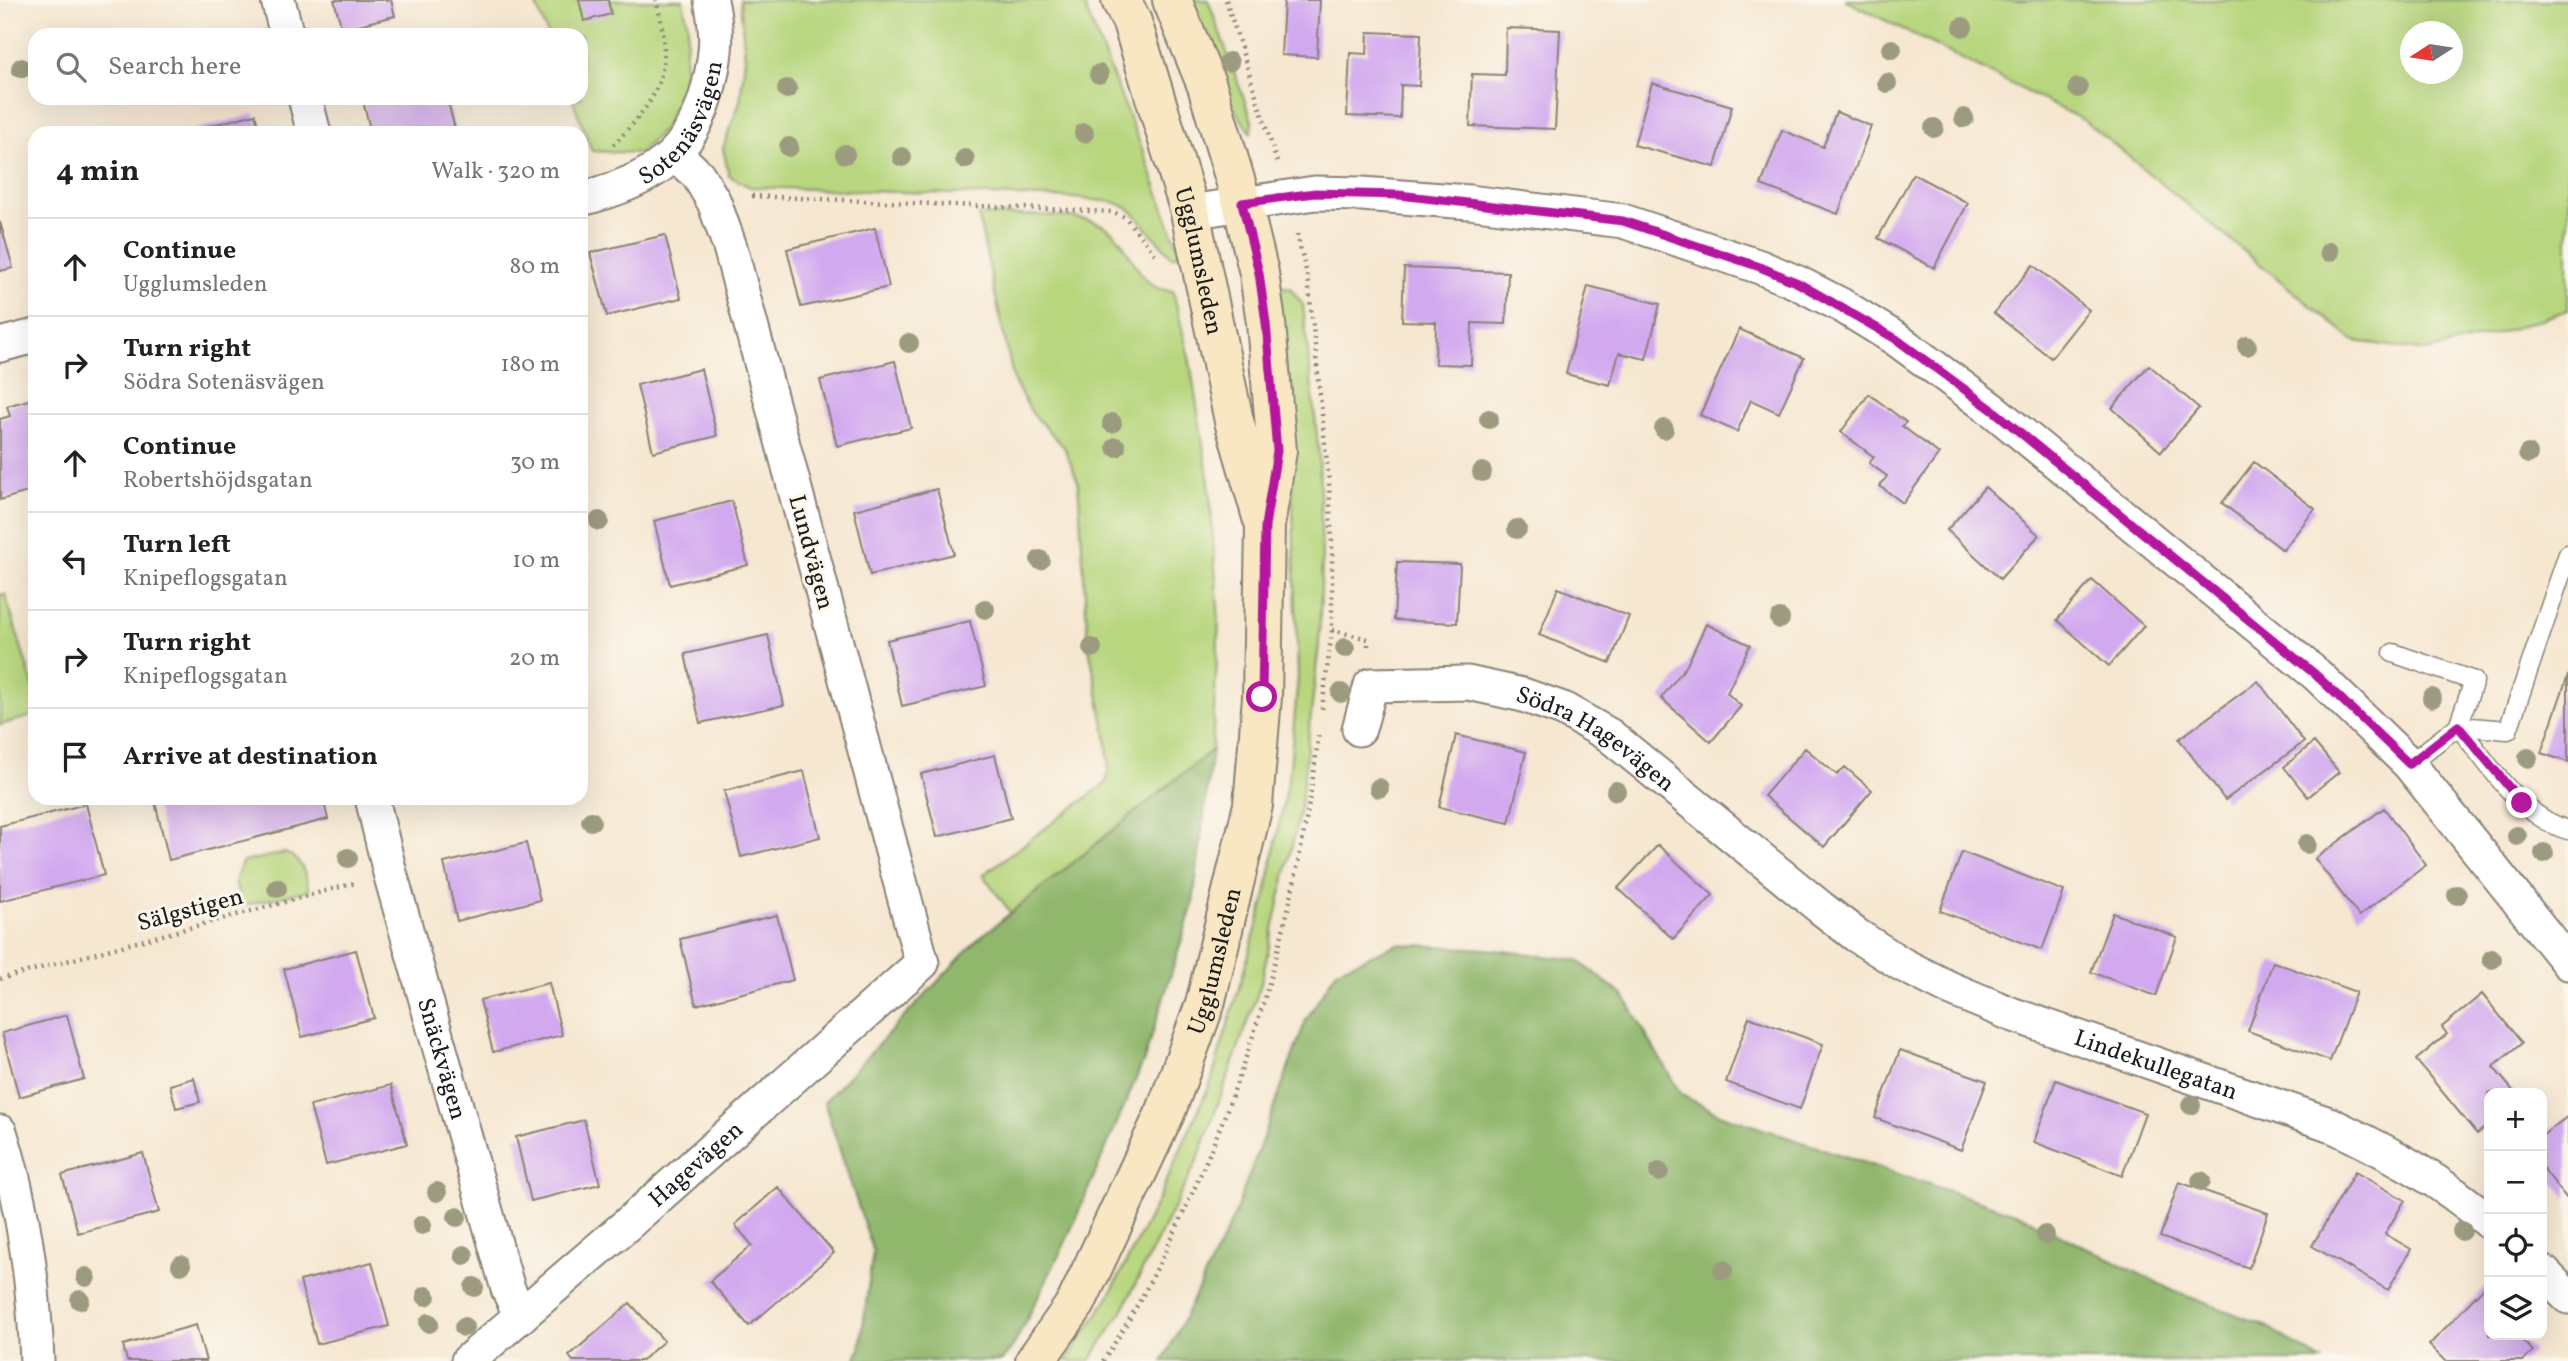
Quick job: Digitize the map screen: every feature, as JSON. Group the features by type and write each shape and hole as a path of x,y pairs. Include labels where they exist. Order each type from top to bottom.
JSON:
{"street":[{"path":"278,0 285,28"},
{"name":"Sotenäsvägen","path":"589,197 626,186 655,170 691,135 700,118 717,53 711,0"},
{"name":"Ugglumsleden","path":"1121,0 1132,22 1190,212 1234,421 1265,526"},
{"name":"Ugglumsleden","path":"1035,1361 1076,1303 1166,1111 1205,1004 1253,804 1262,697 1265,526 1277,451 1262,298 1242,203 1207,86 1172,0"},
{"path":"306,105 312,126"},
{"name":"Lundvägen","path":"675,153 698,175 714,202 730,247 922,963"},
{"path":"1190,212 1315,193 1399,195 1623,221 1760,267 1841,305 1896,339 1994,411 2316,675 2409,764 2568,963"},
{"path":"0,345 28,338"},
{"name":"Södra Hagevägen","path":"1359,729 1371,685 1468,683 1523,695 1563,709 1609,735 1821,908"},
{"name":"Snäckvägen","path":"374,805 390,873 508,1289 521,1315"},
{"name":"Lindekullegatan","path":"1821,908 1856,935 1903,965 1949,988 2011,1014 2329,1124 2427,1176 2484,1218"},
{"name":"Hagevägen","path":"468,1361 623,1228 922,963"},
{"path":"0,1132 21,1210 29,1255 37,1361"},
{"path":"2547,1276 2568,1297"}],"lane":[{"path":"2458,726 2508,730 2568,554"},
{"path":"2393,653 2474,681 2458,726 2409,764"},
{"path":"2458,726 2522,803 2551,825 2568,831"}],"path":[{"path":"589,197 591,170 596,159 615,144 651,102 662,75 664,30 656,0"},
{"path":"1226,0 1274,148"},
{"path":"714,202 741,195 1113,212 1125,217 1157,257"},
{"name":"Sälgstigen","path":"0,979 390,873"}],"green space":[{"path":"534,0 683,0 688,26 683,86 664,129 639,153 592,151 588,140 588,126 583,126 575,105 588,105 588,28 545,28"},
{"path":"740,0 1082,0 1145,156 1180,253 1172,257 1130,209 1114,202 1073,198 750,187 729,176 723,148 740,101 745,58"},
{"path":"1187,0 1208,0 1252,121 1251,133 1230,103"},
{"path":"1845,0 2568,0 2568,310 2499,333 2427,351 2354,341 2085,121"},
{"path":"978,215 1062,216 1094,222 1114,233 1149,283 1159,289 1173,291 1190,362 1209,482 1219,621 1212,750 1011,913 983,875 1106,783 1109,765 1088,642 1078,481 1064,447 1032,413 1014,382"},
{"path":"1278,286 1290,288 1303,305 1319,455 1322,561 1319,644 1300,810 1260,987 1198,1159 1123,1309 1090,1361 1066,1361 1108,1298 1157,1202 1211,1082 1265,899 1290,768 1298,677 1291,445"},
{"path":"5,594 28,669 28,717 0,725 0,595"},
{"path":"1212,750 1193,904 1144,1060 1066,1241 1015,1343 1002,1361 855,1361 860,1349 873,1251 824,1102 976,941"},
{"path":"284,853 299,862 309,890 241,906 235,881 242,862"},
{"path":"1397,944 1486,949 1577,960 1624,996 1681,1095 1724,1116 2018,1214 2176,1292 2264,1325 2322,1361 1163,1361 1234,1216 1306,1020 1337,970"}],"building":[{"path":"334,0 391,0 395,16 342,28"},
{"path":"579,0 608,0 611,14 584,21"},
{"path":"1284,0 1320,0 1317,57 1281,55"},
{"path":"1506,28 1560,30 1555,129 1470,126 1472,74 1505,75"},
{"path":"1368,32 1421,34 1419,86 1401,85 1400,118 1347,116 1350,53 1367,54"},
{"path":"1652,83 1732,106 1715,167 1634,145"},
{"path":"364,105 449,105 454,126 369,126"},
{"path":"1836,112 1871,126 1838,214 1761,185 1782,130 1823,147"},
{"path":"255,114 258,126 209,126"},
{"path":"1913,174 1968,203 1934,268 1878,238"},
{"path":"0,222 13,268 0,271"},
{"path":"875,228 889,287 801,307 787,249"},
{"path":"665,235 681,298 607,316 590,253"},
{"path":"2033,265 2089,310 2051,358 1994,313"},
{"path":"1404,268 1508,272 1506,324 1472,323 1471,365 1435,364 1436,322 1402,321"},
{"path":"1588,286 1660,304 1646,359 1619,353 1610,385 1566,374"},
{"path":"1739,329 1804,358 1779,413 1751,400 1737,432 1700,415"},
{"path":"895,361 911,428 837,446 820,380"},
{"path":"2149,365 2199,408 2161,452 2112,408"},
{"path":"701,369 717,436 653,452 637,385"},
{"path":"1869,394 1906,422 1902,426 1939,454 1903,503 1880,486 1887,476 1869,463 1874,457 1841,432"},
{"path":"28,400 28,492 0,500 0,419 10,416 7,406"},
{"path":"2254,462 2315,509 2283,550 2222,503"},
{"path":"1985,487 2039,535 2000,579 1947,530"},
{"path":"937,489 954,554 870,575 854,510"},
{"path":"732,501 748,565 670,585 654,521"},
{"path":"1397,562 1460,564 1457,623 1394,620"},
{"path":"2092,580 2144,626 2109,666 2057,620"},
{"path":"1558,588 1629,616 1610,663 1539,635"},
{"path":"970,621 986,686 902,706 887,640"},
{"path":"1706,624 1750,645 1727,693 1741,706 1711,742 1661,698 1687,665"},
{"path":"768,635 784,705 700,723 685,654"},
{"path":"2568,675 2568,762 2541,753"},
{"path":"2258,681 2304,742 2225,800 2179,739"},
{"path":"1456,735 1526,752 1509,823 1439,807"},
{"path":"2314,742 2339,772 2308,797 2284,767"},
{"path":"1805,748 1837,775 1845,767 1872,790 1824,847 1764,796"},
{"path":"995,755 1011,818 937,837 921,774"},
{"path":"804,771 820,837 741,857 724,791"},
{"path":"86,805 104,875 0,901 0,826"},
{"path":"156,805 325,805 328,819 169,860"},
{"path":"2384,808 2426,865 2359,916 2315,859"},
{"path":"526,843 540,900 457,921 444,863"},
{"path":"1658,845 1713,895 1673,939 1618,888"},
{"path":"1962,852 2064,891 2042,950 1940,911"},
{"path":"2113,913 2177,937 2156,996 2091,972"},
{"path":"777,915 793,980 696,1005 680,939"},
{"path":"356,950 374,1018 302,1037 284,969"},
{"path":"2273,962 2356,992 2330,1061 2248,1031"},
{"path":"549,983 562,1035 493,1052 480,1000"},
{"path":"2482,994 2522,1043 2493,1067 2511,1088 2484,1088 2484,1128 2477,1134 2416,1060 2447,1034 2442,1027"},
{"path":"67,1015 84,1079 19,1097 2,1033"},
{"path":"1749,1017 1823,1044 1800,1109 1726,1082"},
{"path":"1900,1050 1987,1081 1961,1150 1875,1118"},
{"path":"194,1078 200,1102 176,1108 170,1085"},
{"path":"2056,1080 2145,1113 2122,1176 2034,1142"},
{"path":"391,1085 407,1144 326,1165 310,1106"},
{"path":"2568,1116 2568,1200 2547,1173 2547,1132"},
{"path":"584,1120 600,1184 531,1201 516,1137"},
{"path":"143,1153 159,1212 78,1233 62,1175"},
{"path":"2355,1172 2405,1200 2385,1234 2411,1249 2388,1290 2312,1246"},
{"path":"2179,1182 2268,1213 2249,1268 2160,1237"},
{"path":"778,1187 834,1253 749,1326 710,1281 752,1245 735,1225"},
{"path":"372,1262 389,1326 317,1344 300,1281"},
{"path":"2484,1287 2484,1340 2521,1340 2533,1351 2523,1361 2445,1361 2429,1345"},
{"path":"630,1303 664,1341 641,1361 573,1361 569,1356"},
{"path":"196,1325 206,1361 127,1361 123,1345"}],"route":[{"path":"1262,697 1265,526 1277,451 1259,273 1242,203 1315,193 1399,195 1623,221 1760,267 1841,305 1896,339 1994,411 2257,624 2369,723 2409,764 2458,726 2522,803"}]}
